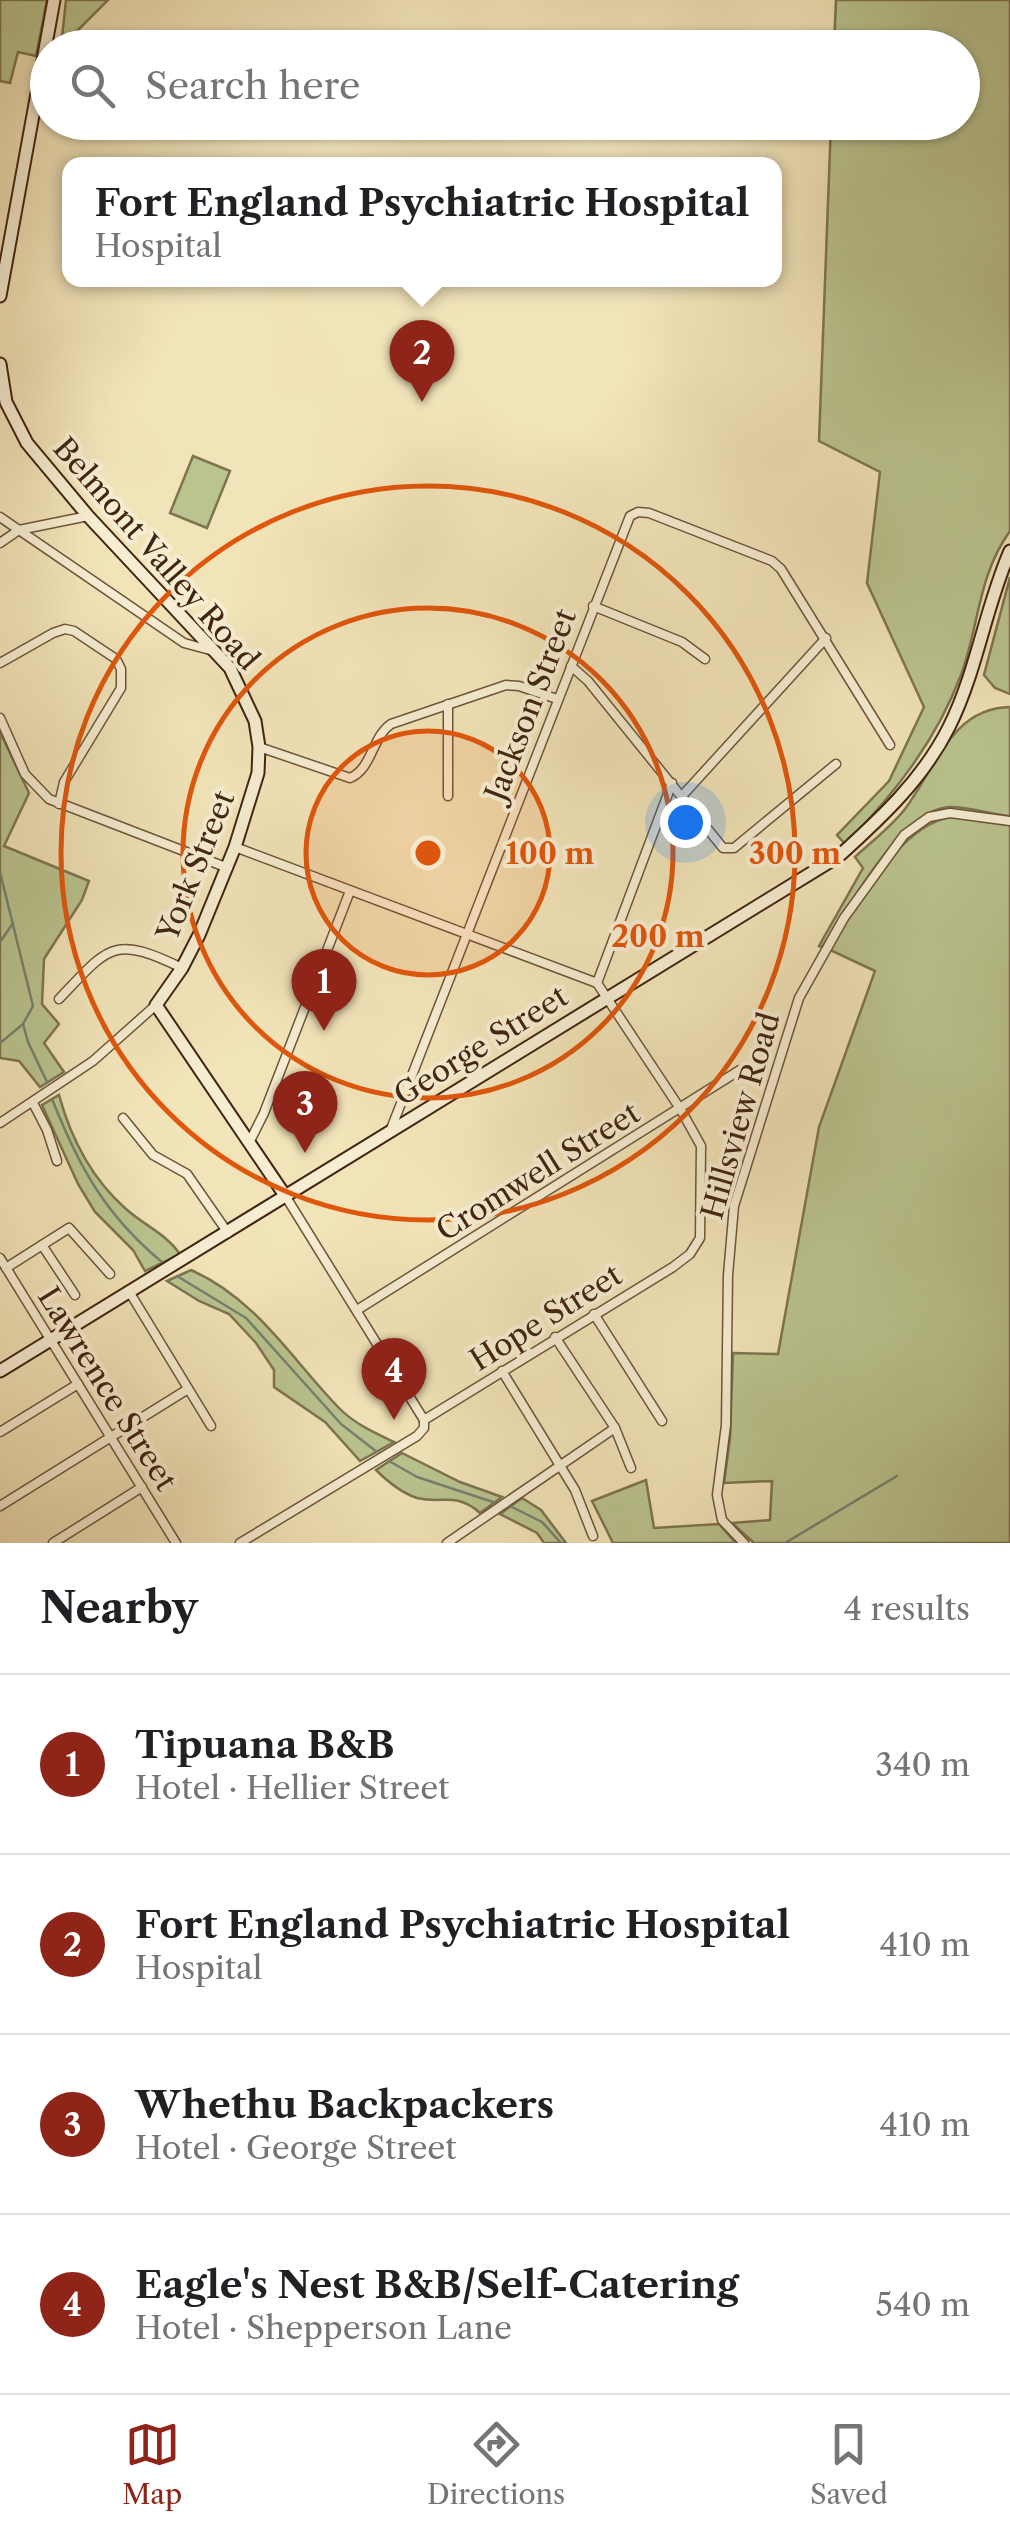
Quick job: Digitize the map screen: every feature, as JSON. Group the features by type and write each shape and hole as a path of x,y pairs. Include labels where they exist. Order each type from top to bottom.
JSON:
{"main road":[{"path":"49,30 54,0"},
{"path":"0,296 30,132"},
{"name":"Belmont Valley Road","path":"0,364 6,402 27,443 88,516 215,651 243,689 255,720"},
{"name":"George Street","path":"0,1371 839,856 899,800 949,727 968,679 996,582 1010,551"},
{"name":"York Street","path":"156,1005 182,968 236,847 258,774 255,720"},
{"path":"156,1005 286,1196"}],"street":[{"name":"Jackson Street","path":"389,1134 630,516 649,513 772,562 788,576 826,638"},
{"path":"0,543 18,530 88,516"},
{"path":"0,517 184,643 215,651"},
{"path":"594,606 682,642 705,658"},
{"path":"0,662 66,629 116,659 121,670 121,688 64,782 59,804"},
{"path":"682,796 826,638 890,746"},
{"path":"571,666 588,681 718,844 728,850 836,764"},
{"path":"259,746 350,778 362,770 386,727 506,685 557,700"},
{"path":"448,704 448,796"},
{"path":"0,718 25,774 37,790 59,804 228,868"},
{"path":"597,983 672,784"},
{"name":"Hillsview Road","path":"744,1543 722,1520 717,1495 726,1425 729,1241 734,1206 798,998 844,918 911,829 940,814 1010,820"},
{"path":"236,847 597,983 681,1110"},
{"path":"248,1143 264,1113 350,890"},
{"path":"59,999 108,951 128,947 182,968"},
{"name":"York Street","path":"0,1122 93,1061 156,1005"},
{"name":"Cromwell Street","path":"357,1310 740,1070"},
{"path":"33,1103 57,1161"},
{"name":"Hope Street","path":"240,1543 417,1436 424,1428 424,1420 690,1254 700,1238 703,1162 696,1132 681,1110"},
{"path":"123,1118 153,1154 187,1174 228,1233"},
{"path":"286,1196 424,1420"},
{"path":"6,1268 71,1229 110,1274"},
{"path":"42,1245 75,1295"},
{"name":"Lawrence Street","path":"0,1258 174,1542"},
{"path":"130,1293 211,1426"},
{"path":"594,1314 662,1421"},
{"path":"556,1337 615,1428 631,1468"},
{"path":"502,1371 575,1490 593,1536"},
{"path":"0,1432 78,1384"},
{"path":"0,1506 188,1388"},
{"path":"446,1543 458,1540 615,1428"},
{"path":"53,1543 142,1487"}],"green space":[{"path":"0,0 47,0 41,30 30,30 30,55 18,52 10,83 0,81"},
{"path":"66,0 108,0 78,30 63,30"},
{"path":"836,0 1010,0 1010,531 991,565 967,657 939,722 897,786 845,844 837,835 889,781 924,707 867,583 880,472 819,441 830,140 980,140 980,30 835,30"},
{"path":"193,456 230,471 207,528 170,513"},
{"path":"1010,577 1010,694 995,688 984,675"},
{"path":"1010,707 1010,816 957,807 931,812 894,843 822,947 819,946 863,868 855,857 905,809 959,729 990,710"},
{"path":"0,732 29,793 4,846 89,881 82,900 44,959 42,1004 59,1024 44,1043 64,1072 40,1087 19,1061 0,1058"},
{"path":"951,817 1010,825 1010,1543 754,1543 732,1523 770,1520 772,1481 724,1483 733,1353 778,1354 819,1127 875,971 828,949 896,851 932,823"},
{"path":"59,1095 77,1142 103,1185 180,1254 145,1271 133,1250 95,1212 42,1105"},
{"path":"191,1270 214,1282 254,1314 346,1414 394,1442 360,1461 325,1422 274,1387 274,1370 229,1314 167,1281"},
{"path":"402,1453 460,1482 502,1497 480,1513 457,1501 411,1496 376,1470"},
{"path":"646,1480 654,1528 719,1524 736,1543 613,1543 592,1501"},
{"path":"522,1498 541,1510 566,1543 544,1543 537,1533 500,1514"}],"waterway":[{"path":"0,872 33,1006 23,1024 0,1043"},
{"path":"0,942 13,923"},
{"path":"23,1024 47,1082"},
{"path":"52,1099 96,1188 125,1227 163,1263"},
{"path":"177,1276 246,1318 341,1424 377,1452"},
{"path":"389,1461 417,1477 496,1503"},
{"path":"785,1543 897,1476"},
{"path":"510,1506 542,1522 561,1543"}],"place":[{"name":"Fort England Psychiatric Hospital","path":"422,402"},
{"name":"Tipuana B&B","path":"324,1031"},
{"name":"Whethu Backpackers","path":"305,1153"},
{"name":"Eagle's Nest B&B/Self-Catering","path":"394,1420"}]}
